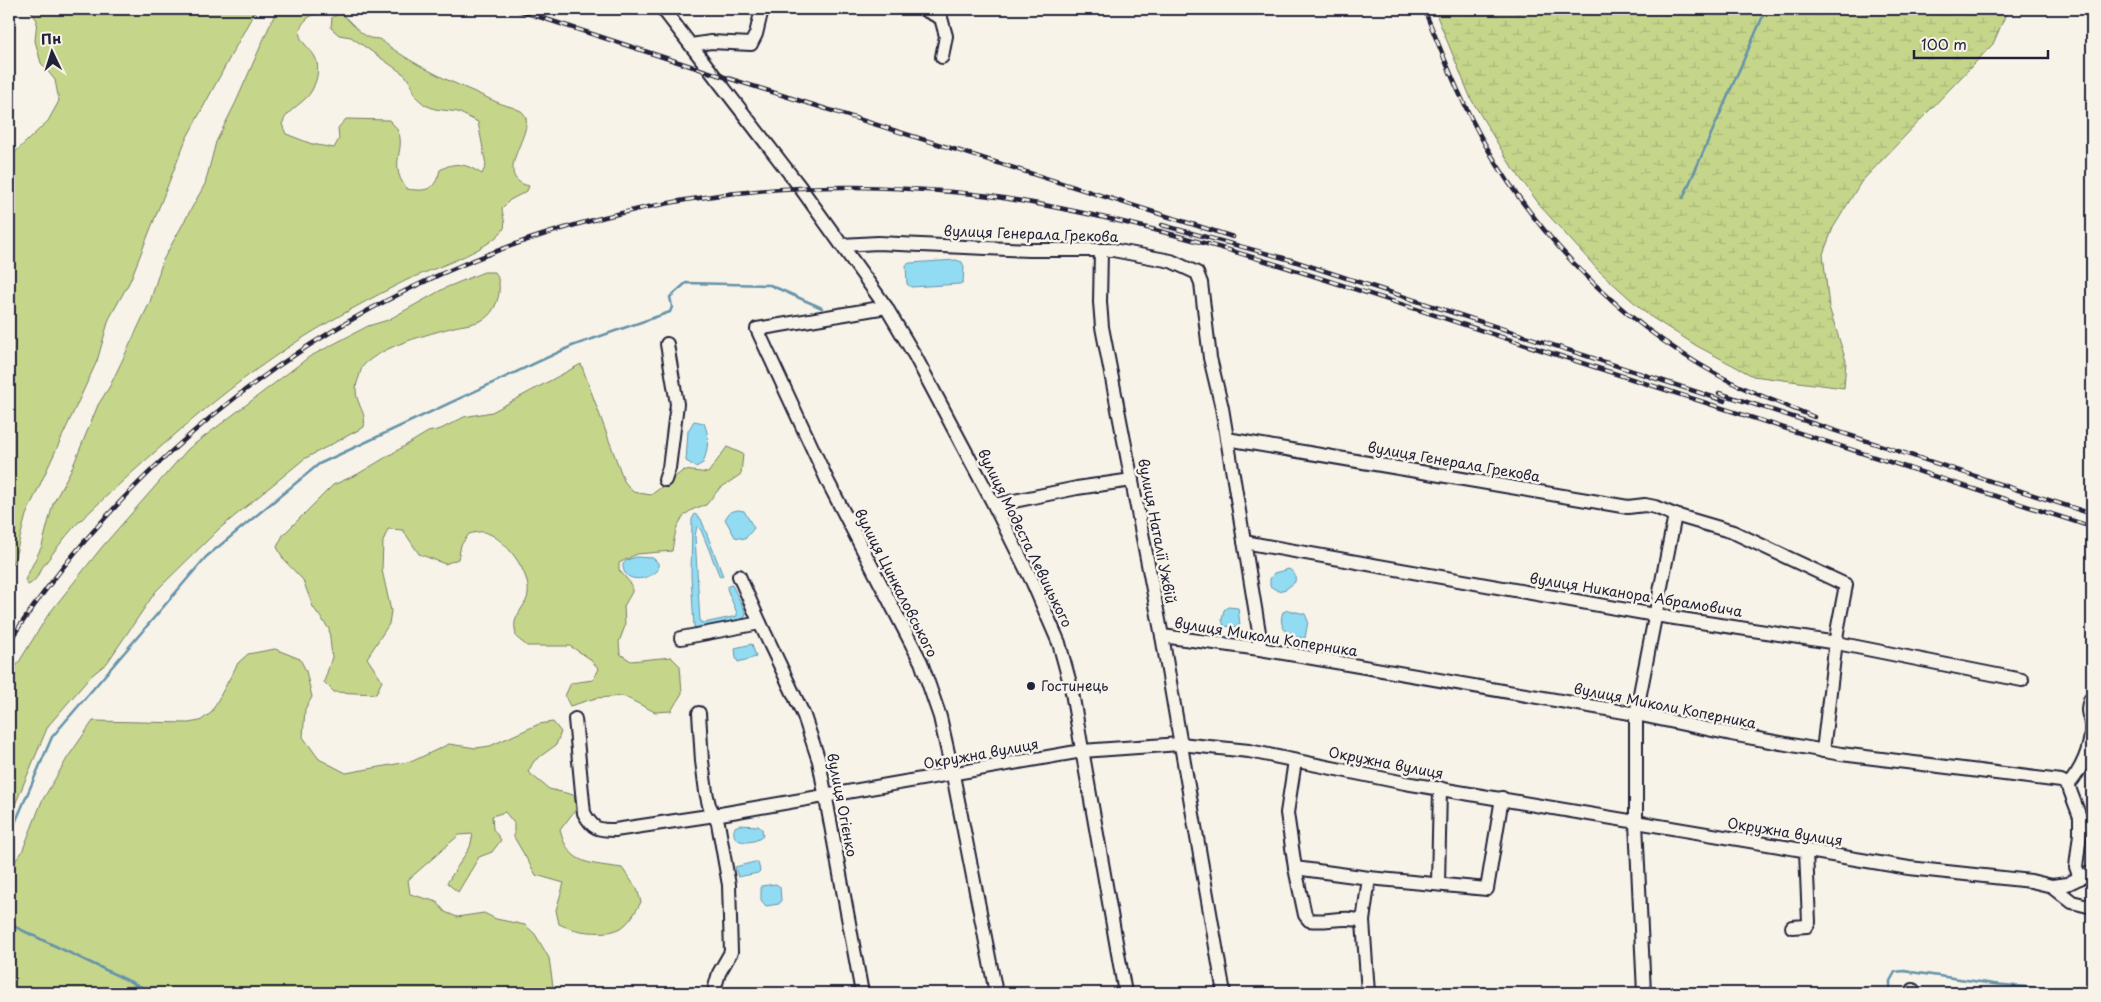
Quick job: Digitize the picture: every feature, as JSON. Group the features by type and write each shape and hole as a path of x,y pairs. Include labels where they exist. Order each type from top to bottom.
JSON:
{"street":[{"path":"663,9 691,45 711,42 751,44 756,34 762,9"},
{"path":"923,9 942,18 946,36 942,57"},
{"name":"вулиця Модеста Левицького","path":"691,45 842,245 886,307 915,356 995,506 1059,643 1071,687 1125,993"},
{"name":"вулиця Генерала Грекова","path":"842,245 878,243 1029,250 1113,250 1171,260 1197,273 1206,320 1210,358 1244,542 1260,649"},
{"name":"вулиця Наталії Ужвій","path":"1101,251 1100,302 1102,327 1162,636 1224,993"},
{"name":"вулиця Цинкаловського","path":"886,307 757,328 828,482 921,662 940,717 954,775 996,993"},
{"path":"666,480 677,404 667,344"},
{"name":"вулиця Генерала Грекова","path":"1226,439 1628,507 1645,505 1733,532 1846,585 1837,632 1837,643"},
{"path":"995,506 1077,488 1132,480"},
{"path":"1644,993 1636,823 1636,714 1674,515"},
{"name":"вулиця Никанора Абрамовича","path":"1244,542 1655,615 1837,643 2022,680"},
{"name":"вулиця Огієнко","path":"739,576 804,716 820,761 862,993"},
{"path":"682,638 760,624"},
{"name":"вулиця Миколи Коперника","path":"1162,636 1260,649 1636,714 1823,750 1927,765 2007,773 2062,781 2068,785"},
{"path":"1823,750 1837,643"},
{"path":"2080,878 2076,867 2080,817 2068,785 2076,777 2090,740 2091,725 2086,710 2092,698"},
{"path":"699,713 702,760 708,805 718,823 729,885 731,952 719,974 715,987 716,993"},
{"name":"Окружна вулиця","path":"575,719 584,813 591,824 601,830 615,830 715,815 954,775 1082,751 1180,744 1249,751 1636,823 1909,868 2052,886 2066,884 2092,872"},
{"path":"1295,761 1287,813 1295,868 1305,915 1309,920 1318,922 1353,918 1362,921"},
{"path":"1438,884 1440,788"},
{"path":"1295,868 1369,878 1487,889 1502,798"},
{"path":"1792,927 1807,926 1809,922 1806,851"},
{"path":"1368,993 1362,921 1369,878"},
{"name":"Окружна вулиця","path":"2052,886 2072,902 2092,907"}],"green space":[{"path":"29,9 256,9 186,139 130,281 109,319 97,361 26,515 15,557 9,571 9,158 48,121 59,101 55,80 41,63 35,41 37,20"},
{"path":"277,9 325,9 308,18 302,24 300,30 302,40 316,60 318,66 317,74 308,96 285,118 282,124 286,134 312,144 334,148 339,139 338,128 346,119 389,120 397,129 400,137 398,169 400,179 407,189 425,190 433,186 440,170 457,164 472,168 482,174 486,165 478,122 458,112 435,109 425,105 416,97 405,75 351,37 339,35 331,28 332,17 341,13 366,36 381,40 420,66 495,102 521,111 526,118 526,128 514,162 513,172 518,181 529,186 527,191 510,200 502,208 504,228 485,245 459,259 407,280 340,315 271,359 214,402 159,448 76,525 44,565 36,579 28,585 25,580 42,546 53,504 73,466 98,405 110,386 150,302 163,260 205,184 216,142 236,102"},
{"path":"1434,9 2008,9 1993,44 1861,182 1833,228 1823,254 1829,307 1846,361 1844,388 1753,376 1697,346 1648,315 1598,270 1542,208 1510,164 1471,99"},
{"path":"484,272 495,272 499,284 496,304 489,315 477,322 432,333 406,342 381,352 371,359 362,367 356,392 365,421 364,427 304,459 219,529 156,591 107,663 91,676 48,726 9,819 9,678 48,615 102,547 188,449 309,357 368,326 388,320 445,288"},
{"path":"581,364 624,481 633,492 651,495 684,470 708,473 727,447 743,454 741,474 719,489 706,505 690,511 680,521 672,551 637,554 619,563 619,570 632,585 632,592 624,606 625,626 619,642 620,654 631,661 671,657 680,666 682,693 671,711 655,712 623,696 596,698 570,706 565,696 571,683 593,680 599,669 589,658 570,646 527,646 516,637 515,622 528,594 525,576 521,566 508,548 492,535 484,532 469,534 461,545 458,559 445,564 419,554 403,530 388,529 383,541 382,570 391,611 389,624 367,658 382,681 376,694 334,692 324,682 332,657 329,629 313,607 303,580 284,560 277,547 283,535 333,485 358,474 428,432 441,429 464,417 492,412"},
{"path":"275,649 300,659 306,671 312,697 305,709 303,737 319,759 346,773 413,761 449,744 476,748 490,746 539,724 553,722 561,732 556,745 534,761 528,772 549,789 574,795 576,809 560,830 564,842 575,857 583,861 622,868 637,889 641,902 631,918 621,928 608,932 581,931 559,924 556,910 564,883 536,875 514,837 514,823 505,812 492,816 493,829 501,840 492,852 479,857 458,892 447,883 470,847 473,834 459,835 408,880 410,894 437,902 445,912 457,917 484,913 496,919 525,925 535,934 549,958 554,993 9,993 9,869 22,852 42,801 68,757 93,721 188,723 200,721 211,713 238,663 248,654"}],"water":[{"path":"956,260 962,262 964,267 963,282 960,284 911,287 907,284 906,265 910,263"},
{"path":"694,421 704,423 708,438 703,463 696,467 686,461 688,431"},
{"path":"744,511 754,528 745,539 735,537 725,519 730,512"},
{"path":"695,514 701,519 723,576 720,577 701,530 697,526 695,536 700,622 704,623 737,616 727,589 728,586 732,585 746,613 745,617 740,621 697,629 694,627 691,575 692,519"},
{"path":"636,557 653,558 658,563 658,570 648,577 631,578 624,570 623,564 627,560"},
{"path":"1289,569 1295,575 1295,582 1286,589 1278,591 1270,586 1270,579 1274,573"},
{"path":"1228,607 1238,608 1240,625 1234,627 1224,626 1222,620 1224,610"},
{"path":"1288,610 1305,614 1308,621 1305,638 1290,636 1284,628 1282,616 1283,612"},
{"path":"752,644 756,657 738,662 735,648"},
{"path":"739,825 758,826 762,829 763,836 748,842 738,840 734,833 735,827"},
{"path":"758,862 760,871 758,873 738,877 735,867"},
{"path":"776,884 780,887 781,900 779,904 766,906 761,900 761,886"}],"waterway":[{"path":"1683,198 1766,9"},
{"path":"9,837 52,737 206,557 319,464 572,346 670,312 672,307 670,297 686,283 770,285 822,308"},
{"path":"9,924 154,993"},
{"path":"1890,993 1890,981 1895,972 1904,971 1994,984 2092,993"},
{"path":"131,993 135,985"}],"railway":[{"path":"515,9 1233,237"},
{"path":"1424,9 1460,96 1486,146 1509,183 1535,219 1563,252 1594,284 1662,340 1699,364 1737,385 1814,417"},
{"path":"9,642 85,541 172,451 268,373 374,307 486,255 605,217 728,194 854,187 928,190 1003,198 1069,210 1200,242 1330,281 2092,527"},
{"path":"1162,225 1291,260 1725,401"},
{"path":"1719,393 2092,514"}],"place":[{"name":"Гостинець","path":"1031,686"}]}
